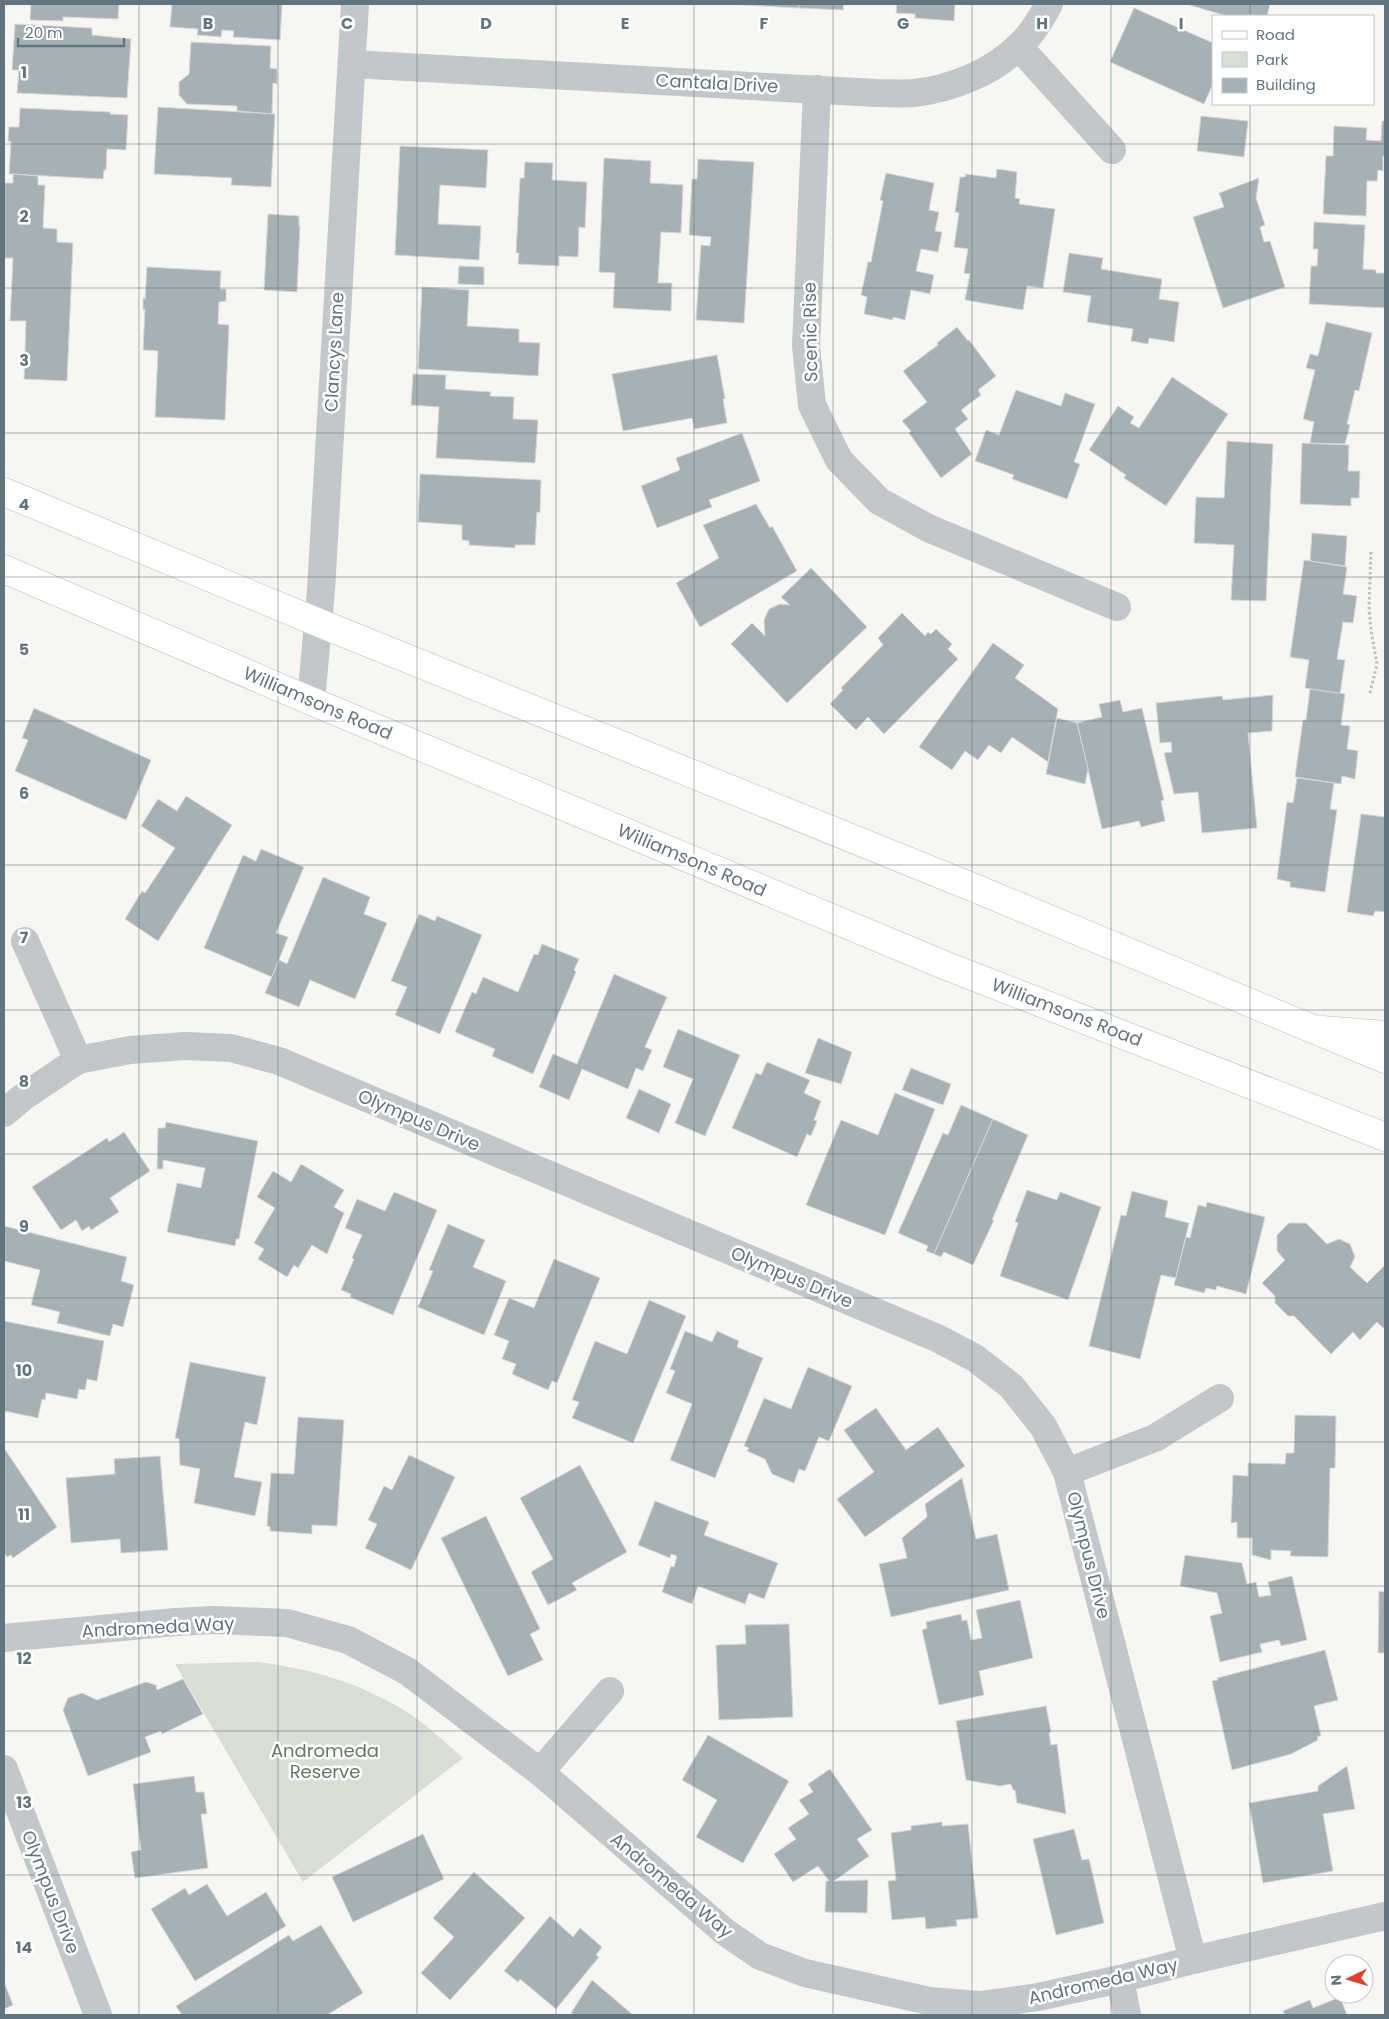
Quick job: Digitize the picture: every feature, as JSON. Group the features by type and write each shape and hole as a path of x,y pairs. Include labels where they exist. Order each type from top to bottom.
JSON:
{"main road":[{"path":"4,492 317,622 959,881 1385,1059"},
{"name":"Williamsons Road","path":"4,568 311,701 936,961 1385,1137"},
{"path":"1316,1030 1385,1035"}],"street":[{"name":"Clancys Lane","path":"311,701 320,590 355,4"},
{"name":"Cantala Drive","path":"352,64 817,89 876,94 915,93 955,85 993,66 1019,47 1049,4"},
{"path":"1019,47 1112,150"},
{"name":"Scenic Rise","path":"817,89 806,346 812,405 839,460 879,501 928,528 1116,607"},
{"path":"25,941 78,1060"},
{"name":"Olympus Drive","path":"4,1113 23,1097 78,1060 130,1050 185,1046 232,1048 279,1061 937,1338 975,1358 1011,1386 1043,1426 1067,1472 1193,1960"},
{"path":"1067,1472 1154,1438 1220,1398"},
{"name":"Andromeda Way","path":"4,1638 215,1620 287,1623 348,1640 407,1671 540,1772 725,1932 760,1956 805,1973 929,2001 980,2005 1038,1998 1385,1916"},
{"path":"540,1772 610,1691"},
{"name":"Olympus Drive","path":"4,1769 98,2015"},
{"path":"1120,1979 1127,2015"}],"path":[{"path":"1370,693 1377,664 1369,607 1371,551"}],"green space":[{"name":"Andromeda Reserve","path":"259,1662 318,1673 371,1693 407,1712 463,1758 303,1882 175,1664"}],"building":[{"path":"31,4 119,4 118,19 63,17 63,21 30,20"},
{"path":"172,4 282,4 280,40 233,37 234,31 222,30 221,37 197,35 198,29 170,27"},
{"path":"727,4 799,4 799,8"},
{"path":"799,4 844,4 843,10 799,8"},
{"path":"897,4 955,4 954,21 915,18 915,14 896,13"},
{"path":"1186,4 1270,4 1267,15 1224,15"},
{"path":"1134,8 1212,43 1212,86 1204,104 1110,62"},
{"path":"15,24 92,28 92,35 131,39 127,98 17,93 19,70 12,70"},
{"path":"191,42 271,46 270,68 277,69 277,84 273,83 272,114 237,111 237,106 187,104 179,95 179,82 189,74"},
{"path":"158,107 275,114 271,187 231,185 232,178 154,174"},
{"path":"20,108 110,112 110,114 128,115 126,150 107,149 106,170 104,170 103,179 9,174 11,142 8,141 9,127 19,127"},
{"path":"1201,116 1248,121 1244,157 1197,151"},
{"path":"1382,121 1385,121 1383,171 1378,170 1377,181 1367,181 1366,216 1323,214 1326,156 1333,156 1334,126 1367,128 1366,140 1381,141"},
{"path":"400,146 488,150 486,188 440,185 438,224 481,226 479,260 395,255"},
{"path":"604,158 651,161 650,183 683,185 681,233 661,232 658,283 672,283 671,311 613,308 615,273 599,272"},
{"path":"698,159 754,162 744,323 696,320 701,245 710,246 711,237 689,235 692,179 697,179"},
{"path":"525,162 553,163 552,180 587,182 585,228 579,227 578,257 559,256 559,266 518,264 519,253 516,253 520,178 524,178"},
{"path":"997,169 1017,172 1015,198 1020,199 1019,204 1055,209 1043,288 1027,286 1023,310 965,300 970,274 964,273 968,249 954,247 959,213 955,212 960,177 965,177 966,174 996,178"},
{"path":"886,173 934,183 929,210 939,212 935,231 942,232 938,252 921,249 916,271 934,275 930,294 911,290 905,320 893,317 893,320 864,314 867,297 861,295 868,262 871,262 883,201 880,200"},
{"path":"13,174 38,176 38,185 45,185 43,228 57,229 57,242 73,243 67,381 24,379 26,321 10,321 13,258 4,258 4,183 13,183"},
{"path":"1259,178 1256,198 1265,225 1260,227 1264,242 1270,241 1285,287 1223,308 1193,217 1224,207 1219,193"},
{"path":"268,214 299,216 297,292 264,290"},
{"path":"1314,222 1365,225 1363,269 1376,270 1376,273 1385,273 1385,308 1309,304 1311,266 1317,266 1318,249 1313,249"},
{"path":"1069,253 1103,258 1101,269 1162,279 1159,299 1179,302 1174,342 1149,338 1148,344 1131,341 1133,329 1087,322 1091,296 1063,292"},
{"path":"459,266 484,267 484,285 458,284"},
{"path":"147,267 221,271 220,289 226,289 226,301 219,302 218,324 229,325 225,420 155,417 158,351 143,350 145,309 143,310 143,298 145,299"},
{"path":"422,287 469,290 467,326 519,329 519,342 540,343 538,376 418,369"},
{"path":"1326,322 1372,333 1359,391 1355,390 1347,424 1350,425 1345,444 1310,443 1314,422 1303,419 1315,370 1306,368 1310,354 1318,356"},
{"path":"957,327 996,376 978,390 981,395 961,410 968,419 955,429 972,454 941,478 909,433 911,431 902,421 927,402 903,371 938,345 937,343"},
{"path":"717,355 725,399 723,399 727,423 694,429 692,418 623,431 612,374"},
{"path":"413,374 446,375 445,389 491,392 490,396 514,397 513,419 538,420 535,463 436,458 439,407 411,405"},
{"path":"1172,377 1228,414 1166,506 1124,478 1126,475 1089,450 1118,406 1134,417 1130,423 1139,428"},
{"path":"1016,390 1061,406 1065,393 1095,404 1074,462 1080,464 1067,499 1012,479 1014,475 975,461 986,430 999,435"},
{"path":"742,433 760,481 709,500 712,507 657,528 641,486 680,470 676,458"},
{"path":"1227,441 1273,444 1266,601 1231,600 1234,545 1194,543 1196,497 1224,498"},
{"path":"1302,443 1349,445 1348,471 1360,471 1359,498 1351,498 1351,506 1300,504"},
{"path":"420,474 541,480 540,513 537,512 535,545 515,545 515,548 469,545 469,541 462,540 462,525 418,522"},
{"path":"756,504 770,528 772,526 797,571 700,627 676,583 719,558 703,525"},
{"path":"1312,533 1347,536 1345,566 1310,561"},
{"path":"1304,560 1347,567 1343,594 1357,596 1353,623 1343,622 1337,659 1345,660 1340,694 1305,688 1309,660 1290,657"},
{"path":"811,568 867,627 787,703 731,644 752,623 765,636 764,620 769,609 780,604 790,605 781,597"},
{"path":"902,613 925,636 928,632 931,634 936,629 952,644 948,649 958,659 884,734 868,717 856,730 830,704 843,690 841,688 883,645 878,638"},
{"path":"993,643 1024,665 1015,678 1058,709 1048,762 1012,737 1001,753 989,745 978,760 965,751 952,770 919,747"},
{"path":"1310,689 1345,694 1341,725 1350,726 1347,749 1358,751 1355,779 1342,776 1341,784 1295,777 1303,720 1306,720"},
{"path":"1273,695 1272,731 1248,733 1257,828 1202,833 1198,792 1174,794 1164,753 1172,752 1171,742 1160,743 1156,703 1222,696 1223,700"},
{"path":"1120,700 1123,712 1142,708 1164,800 1161,801 1165,821 1141,827 1139,821 1102,829 1077,723 1102,717 1099,704"},
{"path":"34,708 151,760 126,820 15,771 28,740 22,738"},
{"path":"1057,718 1077,723 1088,769 1085,784 1046,774"},
{"path":"1297,778 1334,783 1330,809 1337,810 1325,892 1290,887 1290,882 1277,879 1287,802 1293,803"},
{"path":"186,796 232,825 158,941 125,919 142,891 145,893 175,848 141,826 158,799 177,811"},
{"path":"1361,814 1385,817 1385,912 1375,911 1373,916 1347,912"},
{"path":"261,849 304,867 276,933 288,937 272,977 204,948 243,855 256,861"},
{"path":"323,877 370,897 364,914 387,923 355,999 310,980 299,1007 265,993 279,960 287,964"},
{"path":"419,914 435,921 437,916 482,935 440,1034 395,1015 407,987 391,981"},
{"path":"542,944 579,959 574,970 576,972 533,1074 492,1056 495,1049 455,1032 472,992 476,994 483,977 518,992 534,954 538,955"},
{"path":"614,974 667,997 645,1047 652,1050 643,1071 636,1068 628,1089 582,1069 569,1100 539,1087 553,1054 577,1064"},
{"path":"678,1029 740,1055 705,1136 675,1123 693,1079 663,1067"},
{"path":"818,1038 852,1052 841,1084 805,1073"},
{"path":"767,1062 810,1080 804,1093 821,1101 814,1120 817,1121 811,1136 807,1134 797,1157 732,1128 756,1073 761,1075"},
{"path":"911,1068 951,1084 943,1105 902,1090"},
{"path":"639,1089 671,1104 659,1133 626,1118"},
{"path":"895,1093 935,1109 885,1235 806,1205 841,1120 878,1135"},
{"path":"961,1105 993,1119 934,1254 926,1251 928,1246 898,1233 943,1133 948,1135"},
{"path":"993,1119 1028,1135 992,1220 994,1220 973,1265 944,1252 941,1257 934,1254"},
{"path":"166,1122 258,1141 239,1239 236,1239 235,1246 167,1232 177,1183 201,1188 205,1168 163,1160 163,1169 157,1169 158,1128 165,1128"},
{"path":"124,1132 150,1171 110,1198 119,1212 91,1230 89,1226 82,1231 76,1220 61,1230 32,1187 107,1138 109,1142"},
{"path":"301,1164 344,1190 334,1207 344,1213 327,1254 312,1245 298,1268 294,1265 287,1277 258,1259 264,1249 254,1243 275,1208 257,1197 273,1171 291,1182"},
{"path":"1027,1190 1057,1200 1060,1192 1101,1207 1068,1300 1000,1276 1018,1223 1015,1222"},
{"path":"1132,1191 1168,1201 1165,1217 1189,1223 1176,1278 1161,1275 1140,1359 1089,1346 1121,1215 1126,1216"},
{"path":"394,1192 437,1210 393,1315 350,1297 351,1294 341,1290 362,1235 345,1228 357,1199 385,1211"},
{"path":"1207,1202 1265,1217 1246,1294 1217,1286 1216,1290 1206,1288 1204,1293 1174,1285 1186,1237 1190,1238 1198,1205 1206,1207"},
{"path":"1289,1223 1306,1223 1327,1244 1339,1239 1350,1244 1355,1257 1350,1267 1367,1283 1385,1265 1385,1325 1383,1328 1377,1322 1360,1340 1353,1332 1331,1354 1294,1316 1288,1316 1275,1303 1275,1296 1262,1283 1285,1260 1277,1251 1277,1235"},
{"path":"448,1224 485,1240 473,1267 506,1281 484,1335 418,1307 433,1271 429,1270"},
{"path":"4,1226 127,1257 121,1281 134,1285 123,1327 113,1324 110,1336 57,1323 60,1312 31,1305 40,1270 4,1261"},
{"path":"554,1259 600,1278 557,1383 552,1381 548,1390 512,1374 516,1364 502,1359 509,1341 494,1335 509,1298 534,1308"},
{"path":"649,1300 686,1316 633,1443 572,1418 579,1402 572,1400 595,1341 627,1354"},
{"path":"4,1321 104,1341 97,1381 87,1379 85,1390 79,1389 77,1399 46,1393 45,1400 42,1399 38,1418 4,1411"},
{"path":"685,1331 712,1342 717,1331 739,1341 737,1347 763,1358 715,1478 670,1460 692,1404 666,1393 675,1371 670,1369"},
{"path":"190,1362 266,1377 257,1425 245,1422 234,1477 262,1482 255,1516 194,1503 200,1469 180,1465 179,1439 175,1438"},
{"path":"808,1367 852,1386 829,1441 819,1437 805,1471 799,1469 794,1483 772,1474 765,1459 747,1451 749,1448 744,1446 764,1398 791,1409"},
{"path":"876,1408 906,1450 938,1427 965,1466 865,1537 837,1499 874,1472 844,1430"},
{"path":"1295,1415 1336,1416 1335,1468 1330,1468 1328,1557 1290,1556 1291,1551 1271,1550 1271,1560 1252,1555 1252,1538 1237,1538 1237,1522 1231,1523 1233,1475 1248,1476 1248,1463 1285,1464 1286,1453 1294,1453"},
{"path":"298,1417 344,1420 337,1526 312,1525 312,1534 270,1531 270,1527 267,1526 271,1473 294,1474"},
{"path":"4,1448 57,1527 13,1558 11,1555 7,1557 4,1552"},
{"path":"409,1455 455,1477 411,1570 365,1548 377,1524 368,1520 384,1486 392,1490"},
{"path":"160,1456 168,1550 121,1553 120,1539 71,1543 66,1478 115,1474 114,1459"},
{"path":"580,1465 627,1552 572,1583 577,1590 548,1605 531,1572 553,1559 520,1498"},
{"path":"962,1478 976,1539 997,1534 1009,1590 891,1617 879,1564 907,1558 902,1538 927,1517 925,1504"},
{"path":"655,1501 709,1522 704,1535 778,1563 764,1599 749,1593 745,1604 698,1586 692,1604 662,1592 671,1566 674,1567 677,1556 671,1554 670,1558 638,1545"},
{"path":"486,1516 540,1629 530,1634 543,1660 508,1676 441,1538"},
{"path":"1185,1555 1242,1563 1247,1584 1256,1582 1259,1597 1271,1595 1268,1582 1292,1576 1307,1640 1281,1646 1279,1640 1260,1644 1262,1652 1220,1662 1210,1616 1222,1613 1217,1593 1180,1586"},
{"path":"1379,1591 1385,1592 1385,1653 1378,1653"},
{"path":"1020,1600 1033,1658 979,1671 984,1695 939,1705 922,1630 927,1628 926,1622 961,1614 962,1621 967,1620 971,1640 982,1638 976,1610"},
{"path":"789,1624 793,1717 719,1720 716,1645 746,1644 745,1625"},
{"path":"1325,1650 1338,1700 1314,1706 1321,1736 1317,1737 1318,1740 1291,1754 1232,1770 1212,1681 1218,1680 1217,1678"},
{"path":"183,1679 203,1714 162,1734 161,1731 145,1737 151,1752 88,1776 63,1710 68,1698 82,1693 97,1700 146,1682 156,1685 157,1690"},
{"path":"1046,1706 1051,1732 1049,1733 1051,1745 1057,1744 1066,1814 1017,1803 1015,1790 1013,1790 1011,1784 1000,1786 966,1780 956,1721"},
{"path":"708,1735 789,1781 743,1863 696,1837 717,1800 682,1780"},
{"path":"1347,1766 1355,1809 1323,1814 1333,1871 1263,1883 1249,1803 1318,1791 1318,1786"},
{"path":"830,1769 872,1830 857,1839 869,1856 834,1881 868,1880 867,1913 825,1912 826,1881 829,1881 818,1866 793,1882 774,1854 796,1839 788,1828 809,1814 799,1800 813,1792 808,1784"},
{"path":"194,1776 196,1792 204,1792 207,1814 201,1814 208,1868 135,1878 131,1852 141,1850 133,1784"},
{"path":"942,1822 942,1826 968,1824 978,1918 956,1920 957,1926 926,1929 925,1917 892,1920 888,1881 896,1880 891,1833 911,1830 911,1826"},
{"path":"1074,1829 1082,1860 1089,1859 1104,1923 1056,1935 1033,1839"},
{"path":"423,1834 444,1879 353,1922 332,1877"},
{"path":"474,1872 525,1918 450,2000 421,1973 454,1937 433,1918"},
{"path":"207,1884 227,1916 266,1892 286,1926 195,1981 151,1909 185,1888 189,1895"},
{"path":"550,1916 573,1937 580,1928 602,1947 596,1955 599,1957 556,2009 520,1979 518,1982 504,1971"},
{"path":"321,1925 363,1993 327,2015 182,2015 176,2006 289,1935 293,1941"},
{"path":"592,1980 633,2015 574,2015 571,2013"},
{"path":"4,1982 13,2005 4,2009"},
{"path":"1310,2000 1313,2008 1324,2004 1343,2004 1347,2015 1285,2015 1283,2011"}]}
